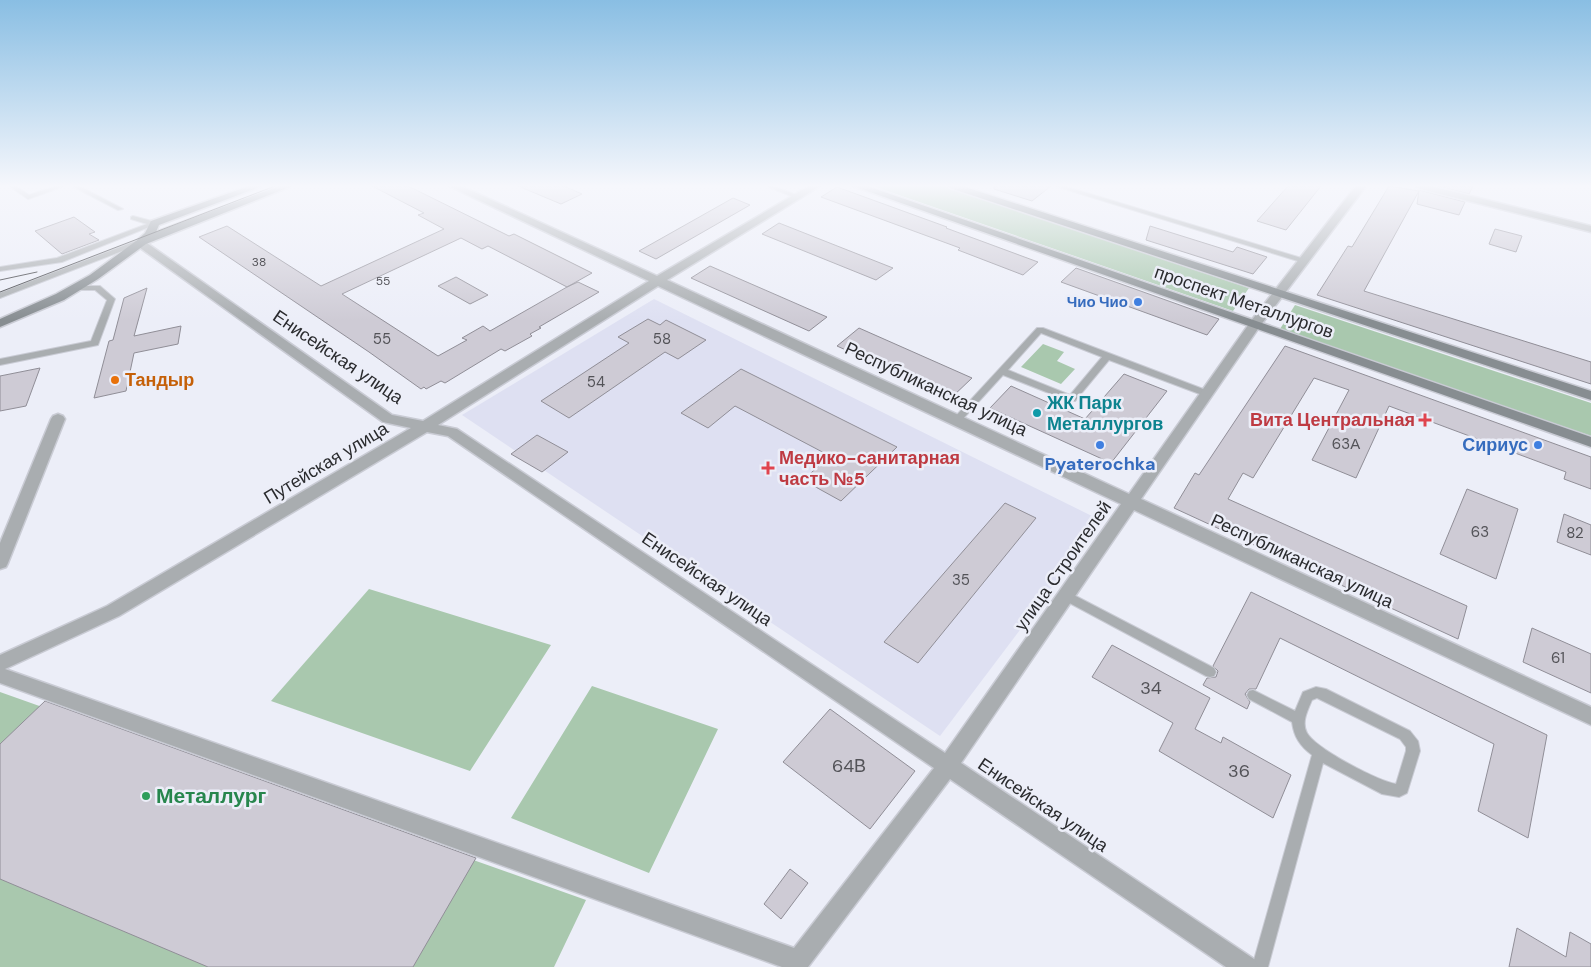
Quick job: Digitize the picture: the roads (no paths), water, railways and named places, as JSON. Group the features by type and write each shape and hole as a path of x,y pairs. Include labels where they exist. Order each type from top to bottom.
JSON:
{"street":[{"path":"0,323 60,298 94,278 140,243 152,231"},
{"path":"140,243 171,231"},
{"name":"Республиканская улица","path":"552,231 1591,716"},
{"name":"Путейская улица","path":"0,663 113,611 424,427 741,231"},
{"name":"проспект Металлургов","path":"988,231 1591,442"},
{"name":"проспект Металлургов","path":"1090,231 1591,396"},
{"name":"улица Строителей","path":"796,964 948,765 1255,324 1326,231"},
{"name":"Енисейская улица","path":"140,243 388,419 452,432 1246,967"},
{"path":"0,563 58,419"},
{"path":"0,675 796,964"}],"lane":[{"path":"0,269 59,260 135,231"},
{"path":"1208,231 1304,260"},
{"path":"0,296 140,243"},
{"path":"0,362 95,343 111,299 97,288 75,288"},
{"path":"957,420 1040,330 1208,394"},
{"path":"1002,371 1072,399 1107,356"},
{"path":"1066,596 1210,672"},
{"path":"1316,692 1322,693 1404,735 1413,745 1402,788 1399,791 1387,790 1319,753 1303,737 1298,719 1307,696 1316,692"},
{"path":"1253,695 1298,719"},
{"path":"1260,967 1319,753"}],"tram line":[{"path":"0,292 158,231"},
{"path":"0,280 37,272"}],"place":[{"name":"Чио Чио","path":"1138,302"},
{"name":"Тандыр","path":"115,380"},
{"name":"ЖК Парк Металлургов","path":"1037,413"},
{"name":"Вита Центральная","path":"1425,420"},
{"name":"Pyaterochka","path":"1100,445"},
{"name":"Сириус","path":"1538,445"},
{"name":"Медико-санитарная часть №5","path":"768,468"},
{"name":"Металлург","path":"146,796"}]}
